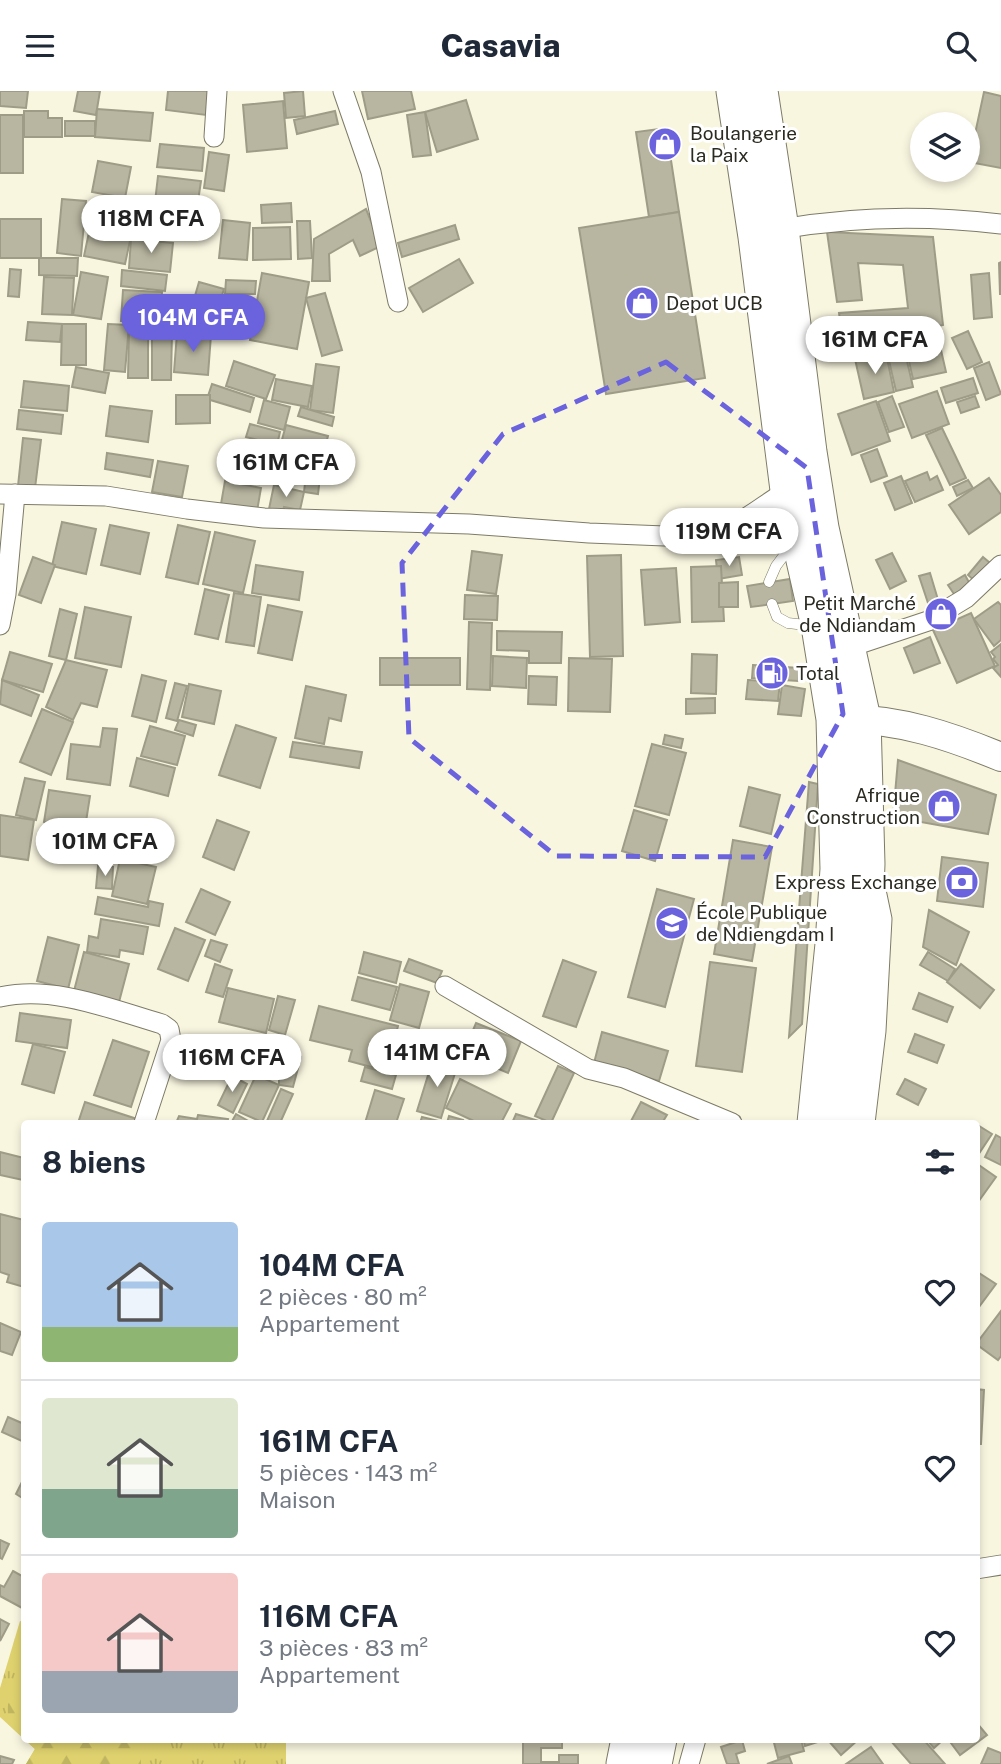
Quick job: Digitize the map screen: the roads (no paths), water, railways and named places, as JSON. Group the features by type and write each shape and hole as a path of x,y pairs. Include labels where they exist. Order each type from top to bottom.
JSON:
{"highway":[{"path":"734,91 756,237 788,490 848,719 867,864 866,912 844,1120"},
{"path":"760,91 819,516 830,643"},
{"path":"814,1120 833,944 848,719"},
{"path":"624,1764 628,1743"},
{"path":"654,1764 658,1743"}],"street":[{"path":"214,137 217,91"},
{"path":"343,91 371,172 398,302"},
{"path":"781,229 872,218 955,219 1001,224"},
{"path":"0,625 6,594 7,494 76,493 264,518 469,524 589,533 698,537 730,529 788,490"},
{"path":"830,643 928,621 965,598 1001,565"},
{"path":"848,719 919,727 1001,757"},
{"path":"865,1120 876,1031 882,919 876,886 867,864"},
{"path":"445,986 589,1069 624,1078 726,1120"},
{"path":"0,997 22,992 49,994 162,1024 169,1029 171,1040 145,1120"},
{"path":"980,1568 1001,1565"},
{"path":"689,1764 695,1743"}],"lane":[{"path":"769,582 776,566 799,537"},
{"path":"772,604 777,617 830,643"}],"place":[{"name":"Boulangerie la Paix","path":"665,144"},
{"name":"Depot UCB","path":"642,303"},
{"name":"Petit Marché de Ndiandam","path":"941,614"},
{"name":"Total","path":"772,673"},
{"name":"Afrique Construction","path":"944,806"},
{"name":"Express Exchange","path":"962,882"},
{"name":"École Publique de Ndiengdam I","path":"672,923"}]}
